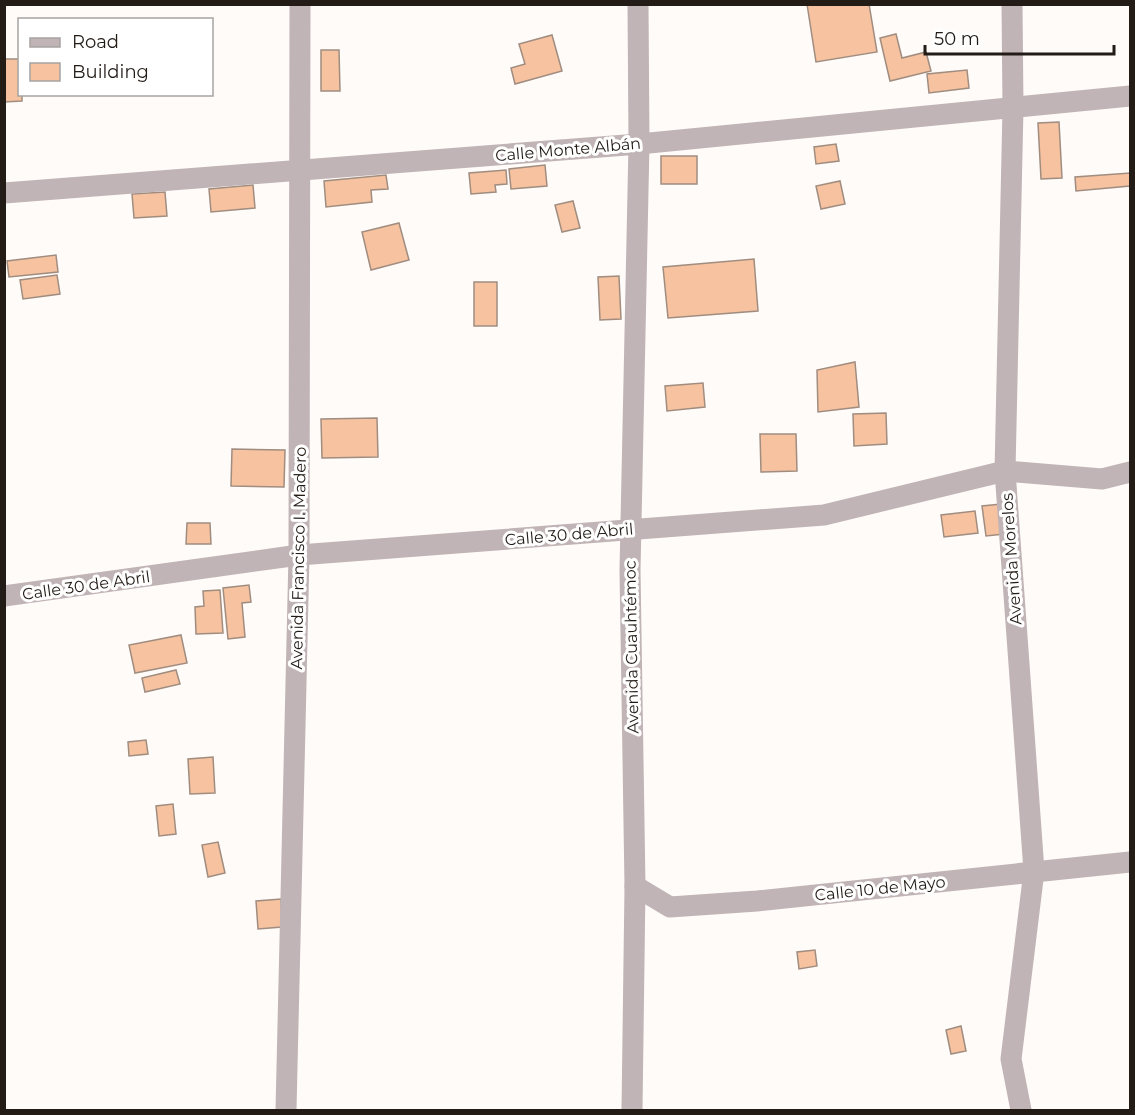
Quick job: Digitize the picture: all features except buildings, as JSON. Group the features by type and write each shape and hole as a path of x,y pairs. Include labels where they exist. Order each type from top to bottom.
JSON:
{"street":[{"name":"Avenida Francisco I. Madero","path":"286,1110 299,555 302,171 300,4"},
{"name":"Avenida Cuauhtémoc","path":"632,1110 635,886 631,529 639,144 638,4"},
{"name":"Avenida Morelos","path":"1012,4 1013,108 1005,471 1034,871 1011,1059 1021,1110"},
{"name":"Calle Monte Albán","path":"4,193 639,144 1131,96"},
{"name":"Calle 30 de Abril","path":"4,596 299,555 824,515 1005,471 1102,479 1131,472"},
{"name":"Calle 10 de Mayo","path":"635,886 670,907 757,901 1131,862"}]}
